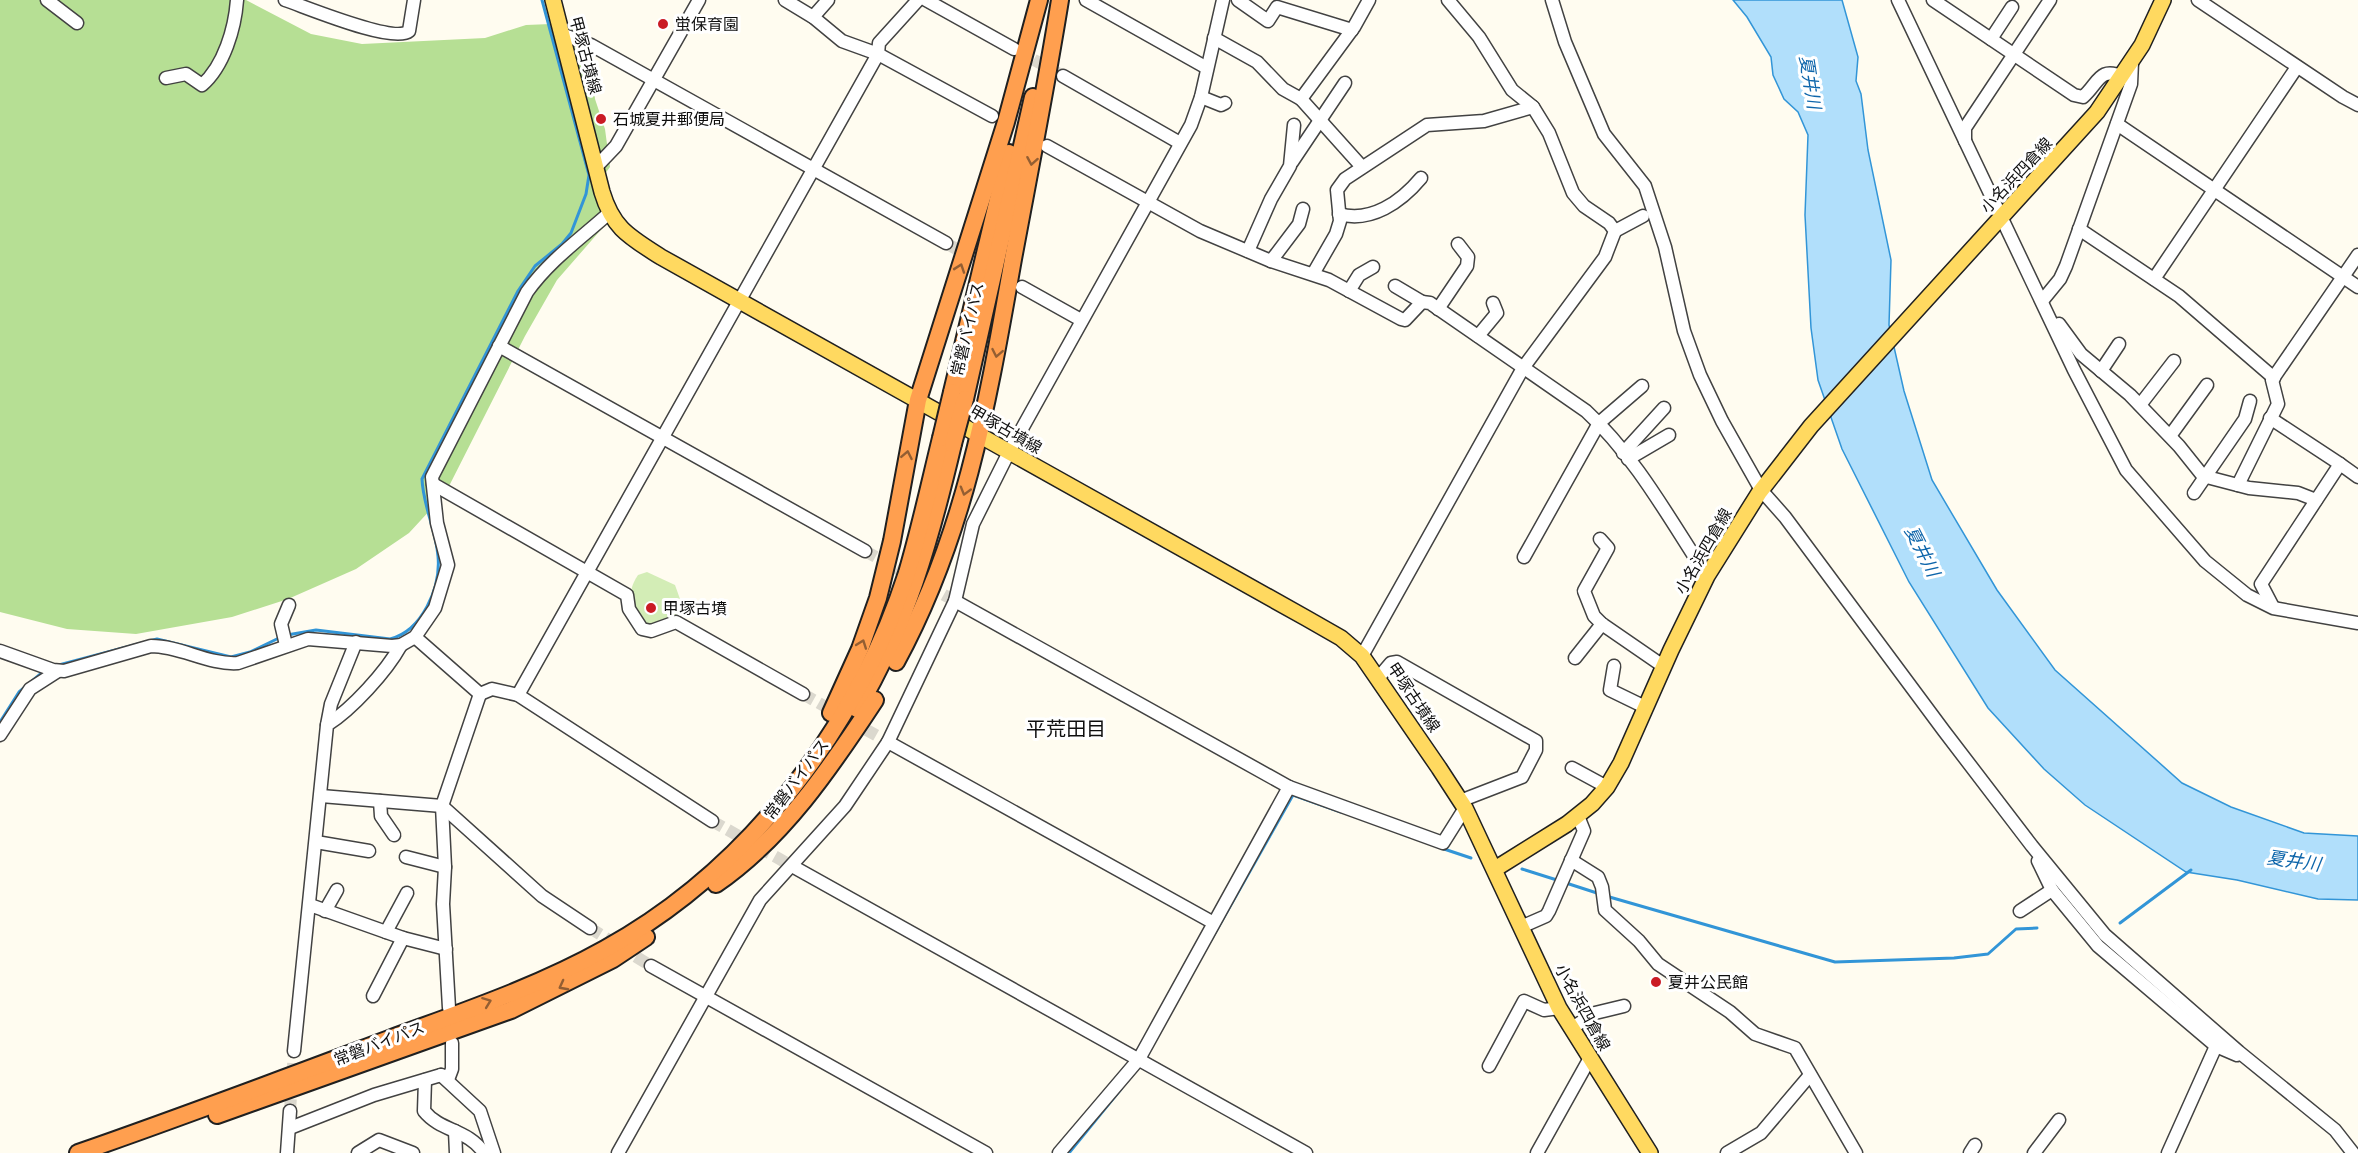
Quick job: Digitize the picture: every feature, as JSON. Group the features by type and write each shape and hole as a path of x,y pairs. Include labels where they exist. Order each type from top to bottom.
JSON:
{"highway":[{"path":"733,854 802,762 832,711 860,649 878,598 892,541 918,400 1000,143 1039,0"},
{"name":"常磐バイパス","path":"958,395 1046,0"},
{"path":"716,884 745,864 823,778 876,698 901,653 936,574 962,500 981,435 1058,0"},
{"name":"常磐バイパス","path":"78,1153 531,986 605,950 668,911 733,854 760,826 821,750 871,659 907,572 947,441 1058,0"},
{"name":"常磐バイパス","path":"108,1153 540,997 613,959 669,923 716,884 764,836 795,800 826,758 870,687 892,645 935,519 947,441"}],"main road":[{"name":"甲塚古墳線","path":"553,0 595,168 609,214 624,233 1323,628 1362,656 1379,677 1462,804 1495,869"},
{"name":"小名浜四倉線","path":"1650,1153 1559,1008 1495,869 1578,816 1607,787 1621,763 1707,576 1763,487 1811,426 2097,112 2132,62 2163,0"}],"street":[{"path":"47,0 77,23"},
{"path":"166,78 186,74 202,85 208,80 226,50 237,0"},
{"path":"285,0 369,29 401,35 409,31 414,0"},
{"path":"595,168 616,146 699,0"},
{"path":"784,0 813,17 842,41 878,54 992,116"},
{"path":"813,17 828,0"},
{"path":"518,695 878,54 879,43 918,0"},
{"path":"926,0 1014,49"},
{"path":"1086,0 1207,68"},
{"path":"618,1153 760,900 844,806 888,742 955,601 973,524 1009,452 1195,115 1223,0"},
{"path":"1238,0 1268,21 1277,7 1352,30"},
{"path":"1301,99 1352,30 1369,0"},
{"path":"1551,0 1565,42 1604,134 1645,186 1665,247 1684,331 1700,375 1722,421 1763,487 2032,846 2105,934 2335,1130 2353,1153"},
{"path":"1933,0 2074,95 2084,96 2105,74 2112,72 2123,77"},
{"path":"1965,143 1965,128 2050,0"},
{"path":"2198,0 2358,105"},
{"path":"1451,1 1479,37 1512,90 1533,107 1559,152 1573,193 1584,206 1610,223 1615,231"},
{"path":"1903,2 2000,219 2126,470 2205,561 2247,596 2274,608 2358,623"},
{"path":"1991,39 2012,7"},
{"path":"562,34 591,45 946,243"},
{"path":"1214,38 1257,62 1283,89 1301,99 1362,168"},
{"path":"2043,304 2060,279 2079,229 2131,84 2132,62"},
{"path":"2154,279 2297,67"},
{"path":"1064,76 1180,143"},
{"path":"1248,251 1271,199 1290,166 1345,83"},
{"path":"1200,97 1221,105 1225,103"},
{"path":"1313,274 1336,234 1340,221 1337,190 1340,184 1427,125 1484,121 1533,107"},
{"path":"2117,124 2358,288"},
{"path":"1290,166 1294,125"},
{"path":"1047,146 1200,231 1270,261 1313,274 1401,319 1406,320 1422,302"},
{"path":"1339,214 1365,217 1375,213 1405,195 1421,178"},
{"path":"1270,261 1299,224 1303,209"},
{"path":"0,735 30,689 52,670 151,646 165,646 227,664 238,663 285,640 308,639 356,642 362,645 401,645 415,637 435,608 448,565 437,523 432,477 436,467 527,292 539,274 609,214"},
{"path":"1362,656 1523,368 1605,257 1615,231 1643,216"},
{"path":"2079,229 2179,296 2274,378"},
{"path":"1438,309 1467,266 1468,256 1458,244"},
{"path":"2238,485 2278,404 2271,385 2274,378 2358,255"},
{"path":"1349,291 1359,275 1373,267"},
{"path":"1395,286 1438,309 1586,411 1599,423 1625,456 1707,576"},
{"path":"1022,287 1081,320"},
{"path":"1478,336 1497,313 1493,303"},
{"path":"2043,304 2051,311 2075,347 2140,405 2170,436 2203,476 2238,485 2298,493 2316,500"},
{"path":"2101,371 2118,344"},
{"path":"499,346 865,551"},
{"path":"2140,405 2174,361"},
{"path":"2170,436 2207,385"},
{"path":"1524,557 1599,423 1642,386"},
{"path":"2194,493 2249,406 2268,421 2358,477"},
{"path":"1625,456 1664,408"},
{"path":"1625,456 1669,435"},
{"path":"2274,608 2261,584 2340,464"},
{"path":"433,484 627,595 629,609 642,629 651,631 676,622 803,694"},
{"path":"1600,539 1608,548 1584,591 1594,616 1602,624 1664,666"},
{"path":"955,601 1289,788 1443,843 1462,804 1522,777 1536,750 1536,741 1397,662 1391,663 1379,677"},
{"path":"285,640 281,620 289,605"},
{"path":"1575,658 1602,624"},
{"path":"415,637 480,694"},
{"path":"294,1052 327,725 331,704 356,642"},
{"path":"327,725 339,717 394,658 401,645"},
{"path":"0,651 52,670"},
{"path":"1614,666 1610,690 1645,707"},
{"path":"449,1008 443,904 445,867 442,806 480,694 492,689 518,695 712,820"},
{"path":"888,742 1212,922"},
{"path":"1572,768 1607,787"},
{"path":"1059,1153 1142,1061 1212,922 1289,788"},
{"path":"321,796 442,806 542,896 590,928"},
{"path":"380,801 381,816 394,835"},
{"path":"1521,927 1546,916 1584,831 1578,816"},
{"path":"316,843 369,851"},
{"path":"2032,846 2052,890 2098,946 2216,1046 2259,1067"},
{"path":"406,857 445,867"},
{"path":"1571,860 1598,877 1602,887 1603,901 1610,916 1639,941 1658,964 1730,1012 1755,1034 1772,1042 1790,1045 1810,1074 1856,1153"},
{"path":"792,866 1306,1153"},
{"path":"325,910 337,890"},
{"path":"2020,911 2052,890"},
{"path":"386,932 407,893"},
{"path":"310,905 403,938 446,949"},
{"path":"373,996 403,938"},
{"path":"651,966 986,1153"},
{"path":"1489,1066 1524,1001 1544,1010 1559,1008"},
{"path":"1572,1028 1595,1013 1624,1006"},
{"path":"290,1128 374,1095 441,1075 449,1077 452,1069 452,1043"},
{"path":"2168,1153 2216,1046"},
{"path":"1537,1153 1590,1058"},
{"path":"1727,1153 1761,1133 1810,1074"},
{"path":"441,1075 480,1111 494,1153"},
{"path":"425,1080 424,1111 434,1120 474,1140 484,1153"},
{"path":"287,1153 290,1111"},
{"path":"2034,1153 2059,1120"},
{"path":"455,1131 456,1153"},
{"path":"358,1153 379,1140 413,1153"}],"green space":[{"path":"0,0 246,0 311,34 362,44 485,38 526,25 551,24 574,28 583,42 592,69 595,99 605,129 610,167 601,179 614,210 605,225 557,280 525,336 445,494 409,533 356,569 288,599 232,617 136,634 67,629 0,612"},
{"path":"647,572 675,585 680,599 676,615 648,628 634,610 631,597 631,590 638,575"}],"water":[{"name":"夏井川","path":"1733,0 1842,0 1858,57 1856,81 1861,94 1868,150 1891,260 1889,325 1904,391 1932,480 1997,590 2055,670 2182,783 2231,807 2304,833 2358,836 2358,900 2318,899 2237,880 2186,872 2085,805 2044,769 1988,708 1909,582 1842,449 1818,380 1811,328 1805,215 1808,135 1798,112 1784,99 1773,75 1771,57 1747,17"}],"waterway":[{"path":"287,635 316,630 390,639 401,634 420,618 433,594 438,556 422,479 518,291 535,266 562,244 571,233 586,194 589,175 542,0"},
{"path":"55,666 157,639 231,657 250,652 281,637"},
{"path":"0,722 19,692 44,671"},
{"path":"1211,940 1293,795 1341,812"},
{"path":"1441,848 1471,858"},
{"path":"1522,869 1560,881"},
{"path":"2120,923 2191,870"},
{"path":"1566,883 1600,894"},
{"path":"1606,896 1835,962 1954,958 1988,954 2016,929 2037,928"},
{"path":"1069,1153 1121,1089"}],"tunnel":[{"path":"1018,51 1063,76"},
{"path":"946,243 989,268"},
{"path":"865,551 955,601"},
{"path":"803,694 888,742"},
{"path":"712,821 792,866"},
{"path":"590,928 651,966"},
{"path":"290,1111 294,1051"}],"place":[{"name":"蛍保育園","path":"663,24"},
{"name":"石城夏井郵便局","path":"601,119"},
{"name":"甲塚古墳","path":"651,608"},
{"name":"夏井公民館","path":"1656,982"}],"district":[{"name":"平荒田目","path":"1066,728"}]}
